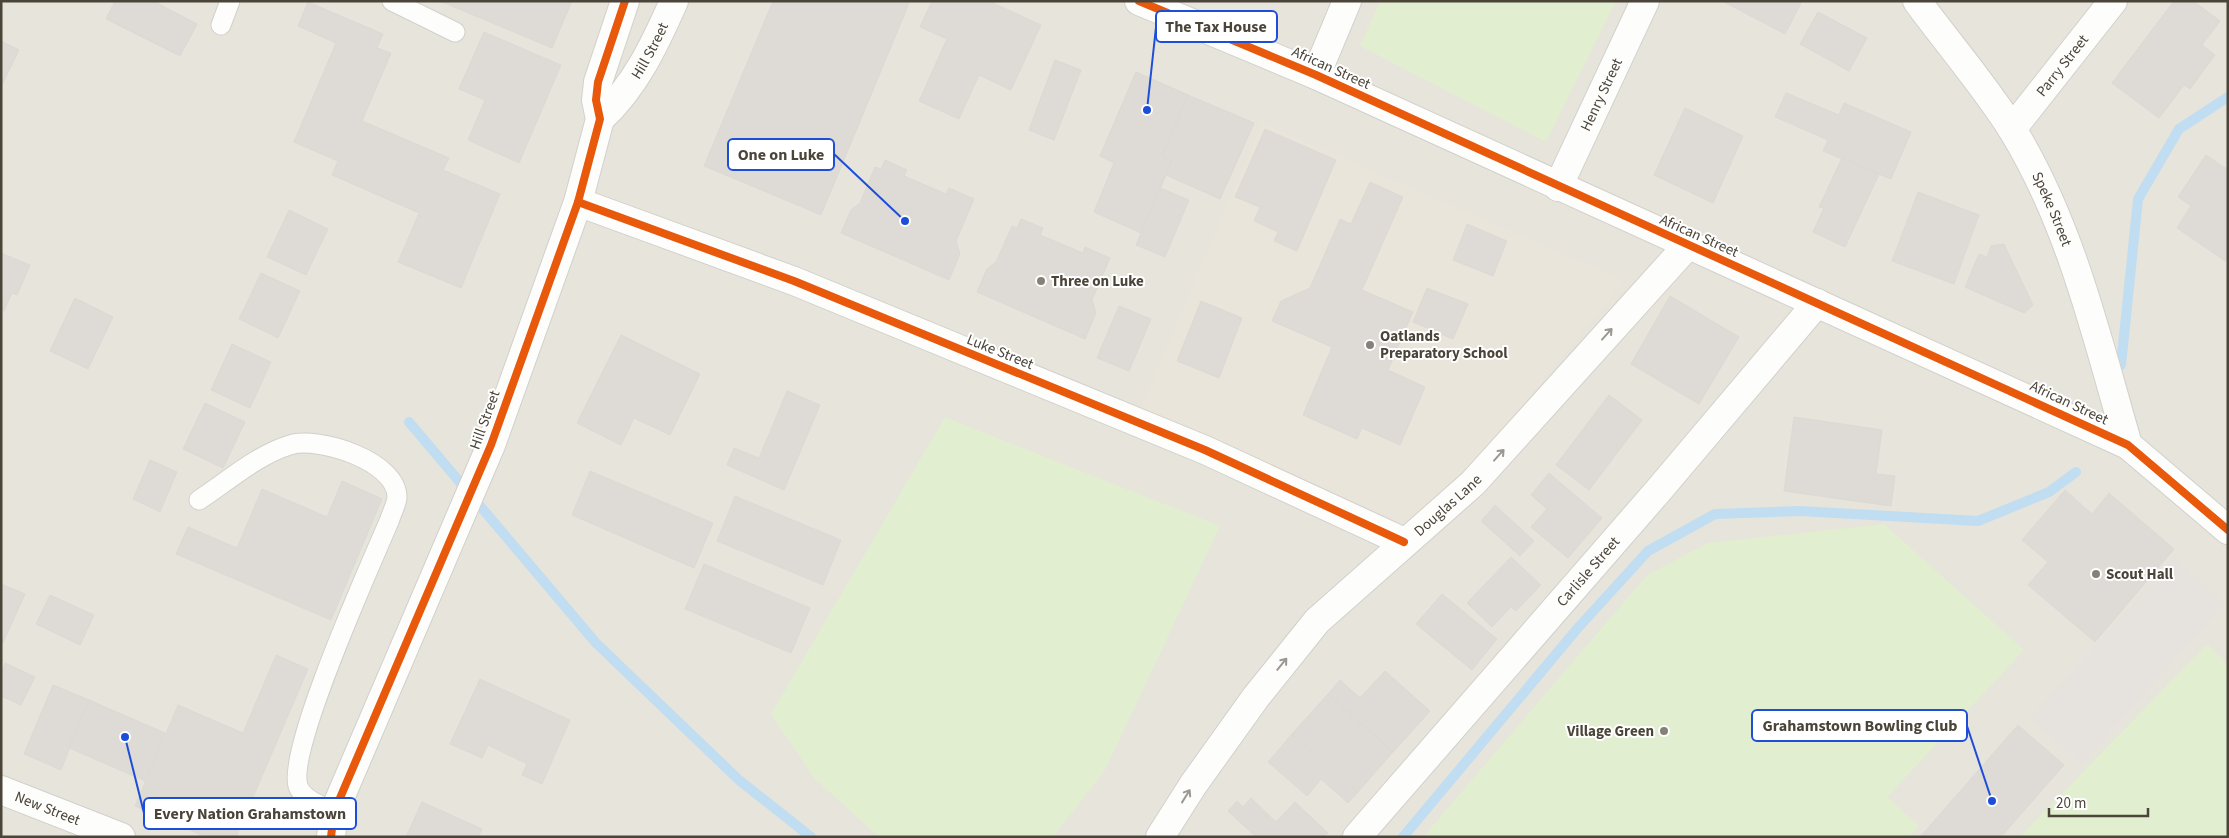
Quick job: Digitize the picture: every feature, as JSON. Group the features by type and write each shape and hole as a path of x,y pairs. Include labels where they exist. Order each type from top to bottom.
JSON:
{"street":[{"name":"Hill Street","path":"333,825 491,445 578,202 600,119 596,100 598,82 625,1"},
{"name":"Hill Street","path":"600,119 616,104 632,83 657,40 674,1"},
{"name":"African Street","path":"1139,1 1316,75 1687,246 1817,303 2128,445 2228,530"},
{"path":"1316,75 1348,1"},
{"name":"Henry Street","path":"1558,187 1646,1"},
{"name":"Speke Street","path":"1917,1 2012,129 2039,182 2062,232 2085,296 2128,445"},
{"name":"Parry Street","path":"2012,129 2113,1"},
{"name":"Luke Street","path":"578,202 794,281 1205,450 1404,542"},
{"name":"Douglas Lane","path":"1160,837 1192,785 1256,697 1317,621 1404,542 1473,483 1687,246"},
{"name":"Carlisle Street","path":"1357,837 1652,498 1817,303"},
{"name":"New Street","path":"1,790 121,837"}],"lane":[{"path":"221,25 230,1"},
{"path":"392,1 455,32"},
{"path":"199,500 265,456 292,444 327,445 361,458 385,473 393,484 397,497 390,519 314,703 297,768 298,787 306,798 333,825"}],"shaded area":[{"path":"1,1 2228,1 2228,837 1,837"},
{"name":"Oatlands Preparatory School","path":"1262,123 1624,281 1476,463 1408,525 1141,409"},
{"path":"2174,557 2225,603 2082,764 2030,718"}],"green space":[{"path":"1380,1 1616,1 1546,142 1360,46"},
{"path":"945,417 1220,526 1105,770 1053,837 879,837 815,779 771,714"},
{"name":"Village Green","path":"1884,524 2024,650 1887,797 1919,826 1909,837 1423,837 1647,575 1708,543"},
{"path":"2207,644 2228,664 2228,837 2020,837"}],"building":[{"path":"115,1 153,1 197,24 180,56 106,19"},
{"path":"440,1 572,1 552,48"},
{"path":"773,1 910,1 821,215 704,166"},
{"path":"932,1 989,1 1041,25 1011,90 979,75 959,119 919,101 947,39 920,27"},
{"path":"1722,1 1802,1 1785,34"},
{"path":"2174,1 2193,1 2220,21 2202,45 2215,55 2190,89 2184,85 2159,118 2112,83"},
{"path":"308,2 383,34 377,48 391,53 362,121 449,158 443,170 500,194 461,288 398,262 419,213 332,175 338,161 294,142 336,43 298,26"},
{"path":"1818,12 1867,38 1849,71 1800,44"},
{"path":"484,32 561,65 519,163 468,140 485,100 459,89"},
{"path":"1,41 19,50 1,87"},
{"path":"1055,60 1081,70 1054,140 1029,130"},
{"path":"1136,72 1188,95 1162,156 1172,161 1141,233 1094,212 1114,163 1100,156"},
{"path":"1786,93 1839,115 1844,103 1911,132 1891,179 1823,151 1828,140 1775,117"},
{"path":"1188,95 1254,123 1220,199 1166,175 1172,161 1162,156"},
{"path":"1685,108 1743,136 1713,203 1654,175"},
{"path":"1265,129 1336,160 1297,251 1274,241 1278,232 1254,221 1260,207 1235,197"},
{"path":"2206,155 2228,170 2228,257 2225,261 2177,228 2191,206 2178,197"},
{"path":"1842,158 1879,174 1845,247 1813,232 1824,208 1819,207"},
{"path":"885,160 907,170 904,176 946,194 949,188 974,199 956,241 960,254 949,280 841,233 851,210 860,203 875,167 881,169"},
{"path":"1370,182 1403,197 1362,290 1413,312 1388,370 1425,387 1400,445 1362,428 1357,439 1303,415 1332,347 1272,321 1281,301 1310,288 1340,219 1351,224"},
{"path":"1160,188 1189,200 1165,257 1136,245"},
{"path":"1918,192 1979,215 1954,284 1892,261"},
{"path":"289,210 328,229 306,275 267,257"},
{"name":"Three on Luke","path":"1021,219 1043,228 1040,235 1083,253 1085,247 1110,258 1092,300 1096,313 1085,339 977,292 987,269 996,262 1012,226 1017,228"},
{"path":"1467,224 1507,241 1493,276 1453,260"},
{"path":"2004,244 2033,305 2024,313 1965,287 1979,254 1987,257 1991,246"},
{"path":"1,253 30,265 17,295 12,293 4,311 1,309"},
{"path":"261,273 300,291 278,338 239,319"},
{"path":"1427,288 1468,304 1453,339 1413,322"},
{"path":"1670,296 1739,337 1699,404 1631,364"},
{"path":"75,298 113,317 88,369 50,351"},
{"path":"1201,301 1242,318 1219,378 1177,361"},
{"path":"1119,306 1151,319 1129,371 1097,358"},
{"path":"621,335 700,374 670,435 634,418 621,445 577,423"},
{"path":"232,344 271,362 250,408 211,390"},
{"path":"787,391 820,405 784,490 727,465 734,448 759,458"},
{"path":"1609,395 1642,420 1589,490 1556,465"},
{"path":"205,403 245,422 223,468 183,449"},
{"path":"1794,417 1882,430 1876,474 1895,476 1891,506 1784,491"},
{"path":"150,460 177,472 160,512 133,499"},
{"path":"590,471 713,523 694,568 572,515"},
{"path":"1549,473 1602,518 1568,558 1531,527 1547,509 1531,495"},
{"path":"342,481 382,499 331,620 176,554 188,527 237,548 262,489 327,517"},
{"name":"Scout Hall","path":"2065,490 2092,514 2109,493 2174,549 2095,642 2028,585 2048,562 2022,540"},
{"path":"735,496 841,540 823,585 717,541"},
{"path":"1495,505 1534,541 1520,556 1481,521"},
{"path":"1511,557 1541,585 1516,611 1511,607 1492,627 1467,603"},
{"path":"704,564 810,608 791,653 685,609"},
{"path":"1,584 25,594 1,647"},
{"path":"1442,594 1497,639 1472,670 1416,624"},
{"path":"50,595 94,615 80,645 36,624"},
{"path":"276,655 308,669 236,837 206,837 135,806 178,705 243,733"},
{"path":"5,663 35,677 21,705 1,696 1,673"},
{"path":"1385,671 1430,711 1393,752 1328,694 1340,680 1360,698"},
{"path":"480,679 570,720 542,784 522,775 527,764 488,745 482,758 450,744"},
{"path":"53,685 89,700 61,770 24,754"},
{"path":"1328,694 1393,752 1358,792 1292,734"},
{"path":"89,700 165,733 145,781 69,748"},
{"path":"2018,725 2064,765 2001,837 1920,837"},
{"path":"1292,734 1358,792 1348,803 1321,779 1307,796 1268,762"},
{"path":"1251,798 1276,822 1295,802 1328,833 1324,837 1256,837 1228,811 1237,801 1243,807"},
{"path":"422,802 482,829 478,837 406,837"}],"waterway":[{"path":"2121,365 2138,199 2179,129 2228,97"},
{"path":"409,422 596,643 739,780 811,837"},
{"path":"1403,837 1577,629 1648,551 1715,514 1800,511 1978,521 2049,492 2076,472"}],"cycle path":[{"path":"331,837 334,812 491,445 578,202 600,119 596,100 598,82 625,1"},
{"path":"1139,1 1316,75 2128,445 2228,530"},
{"path":"578,202 794,281 1205,450 1404,542"}],"place":[{"name":"The Tax House","path":"1147,110"},
{"name":"One on Luke","path":"905,221"},
{"name":"Three on Luke","path":"1041,281"},
{"name":"Oatlands Preparatory School","path":"1370,345"},
{"name":"Scout Hall","path":"2096,574"},
{"name":"Village Green","path":"1664,731"},
{"name":"Every Nation Grahamstown","path":"125,737"},
{"name":"Grahamstown Bowling Club","path":"1992,801"}]}
